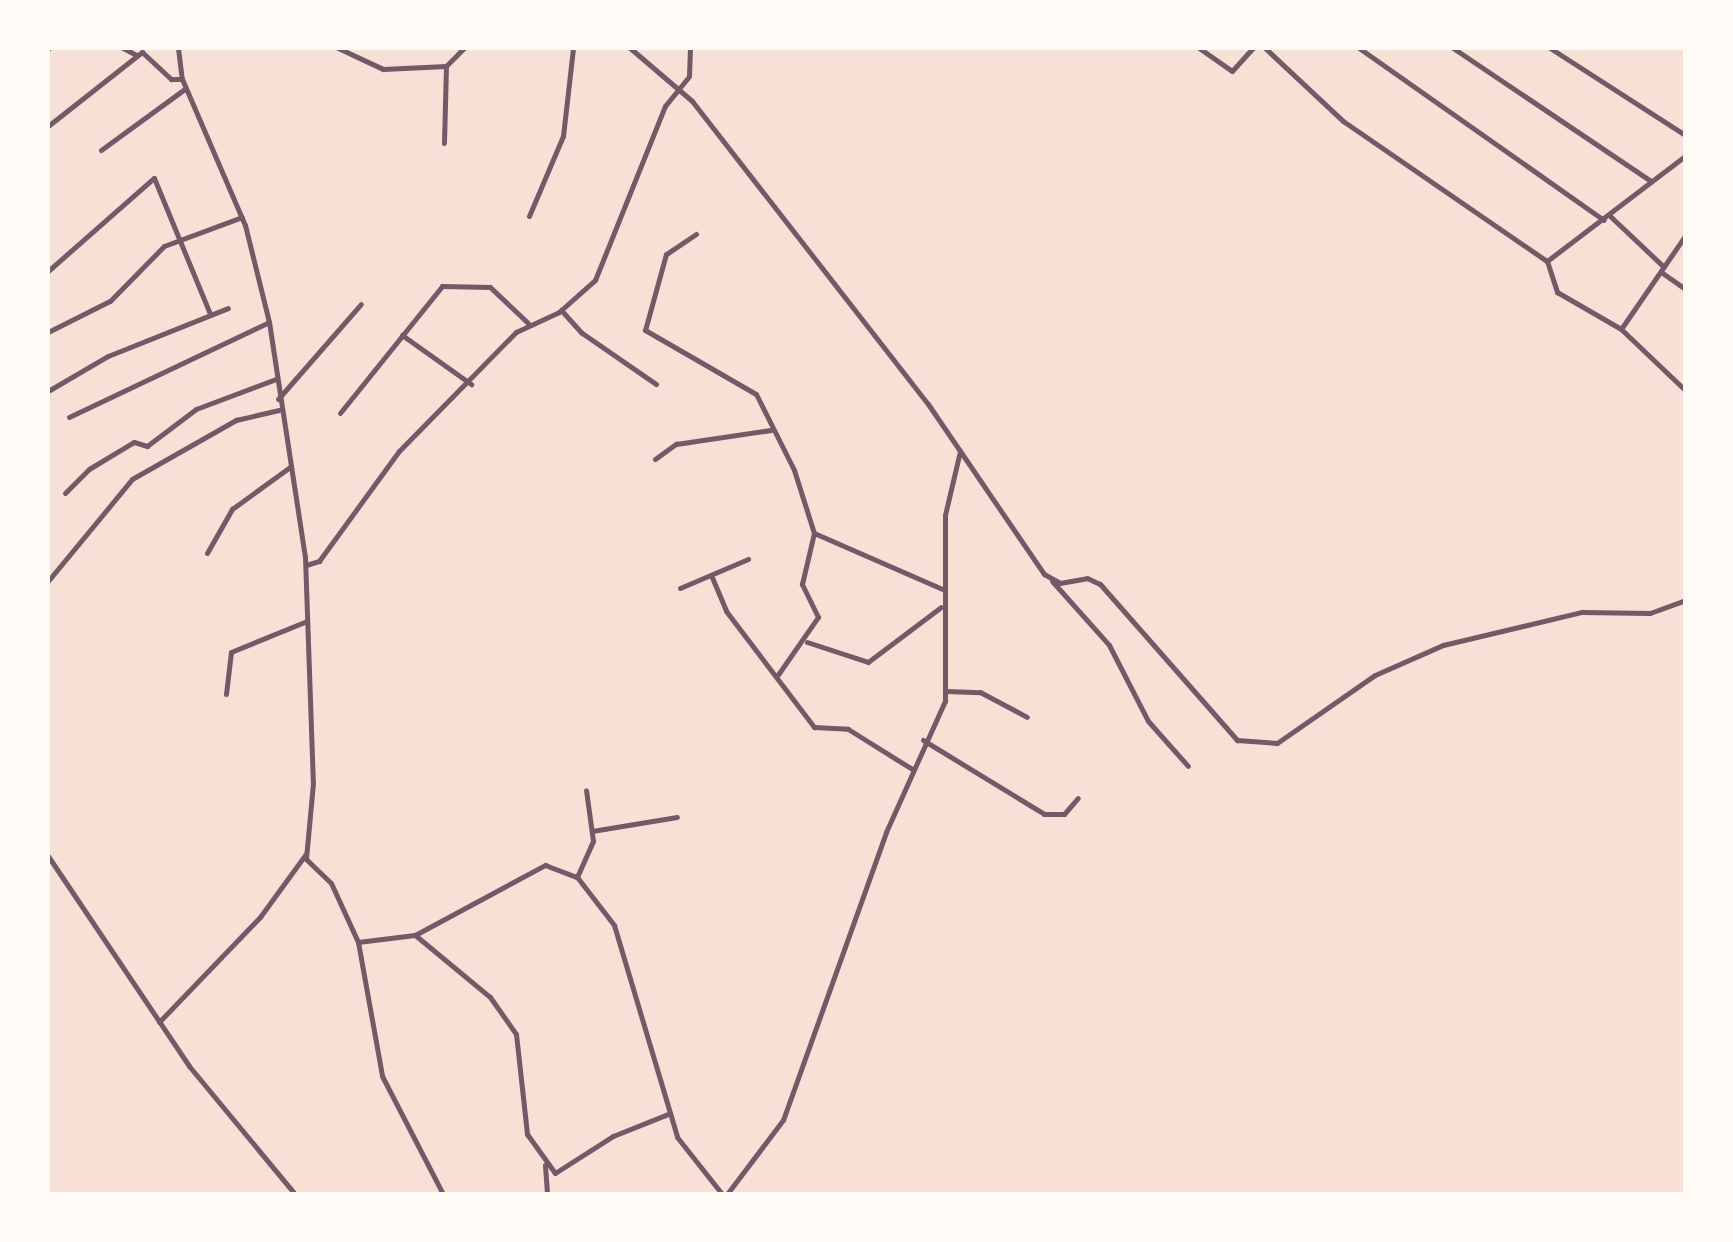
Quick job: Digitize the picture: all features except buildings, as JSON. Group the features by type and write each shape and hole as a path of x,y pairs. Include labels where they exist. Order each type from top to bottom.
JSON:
{"street":[{"path":"123,48 136,55"},
{"path":"159,1022 260,917 306,854 313,783 306,565 279,410 269,322 242,217 182,79 178,48"},
{"path":"338,48 383,69 446,66 464,48"},
{"path":"529,216 563,136 573,48"},
{"path":"630,48 678,85 960,450 1052,581 1109,645 1148,721 1188,766"},
{"path":"306,565 337,540 399,451 471,384 528,323 561,310 606,262 678,85 689,76 690,48"},
{"path":"1199,48 1232,71 1253,48"},
{"path":"1265,48 1343,121 1547,261 1557,292 1621,329 1685,390"},
{"path":"1359,48 1607,218 1685,289"},
{"path":"1453,48 1651,181"},
{"path":"1550,48 1685,135"},
{"path":"48,126 145,51 171,79 182,79"},
{"path":"444,143 446,66"},
{"path":"101,150 186,88"},
{"path":"1547,261 1685,156"},
{"path":"48,271 153,178 184,238 210,314"},
{"path":"48,332 110,301 158,250 242,217"},
{"path":"696,234 666,254 645,330 746,385 794,470 814,533 802,584 818,617 807,642 777,676"},
{"path":"1621,329 1685,236"},
{"path":"340,413 427,299 452,282 490,287 528,323"},
{"path":"278,399 361,304"},
{"path":"48,391 91,363 228,308"},
{"path":"561,310 582,333 656,384"},
{"path":"69,417 269,322"},
{"path":"402,335 471,384"},
{"path":"65,493 89,469 134,442 147,446 196,409 276,379"},
{"path":"48,581 132,479 236,420 279,410"},
{"path":"655,459 676,444 771,430"},
{"path":"358,942 415,935 545,865 577,877 623,949 668,1114 720,1193 783,1120 923,740 946,691 950,647 941,607 946,502 960,450"},
{"path":"207,553 232,509 290,467"},
{"path":"814,533 942,589"},
{"path":"680,588 748,559"},
{"path":"711,575 726,611 814,727 848,729 912,769"},
{"path":"1052,581 1087,578 1100,584 1213,721 1237,740 1264,747 1375,675 1443,645 1582,612 1650,613 1685,600"},
{"path":"807,642 868,662 941,607"},
{"path":"226,694 231,652 307,621"},
{"path":"946,691 980,692 1027,717"},
{"path":"923,740 1044,814 1064,814 1078,798"},
{"path":"577,877 592,831 586,790"},
{"path":"592,831 677,817"},
{"path":"306,854 337,892 358,942 382,1076 443,1194"},
{"path":"48,856 159,1022 295,1194"},
{"path":"415,935 490,997 516,1034 527,1134 546,1164 560,1173 613,1136 668,1114"},
{"path":"546,1164 547,1194"}]}
